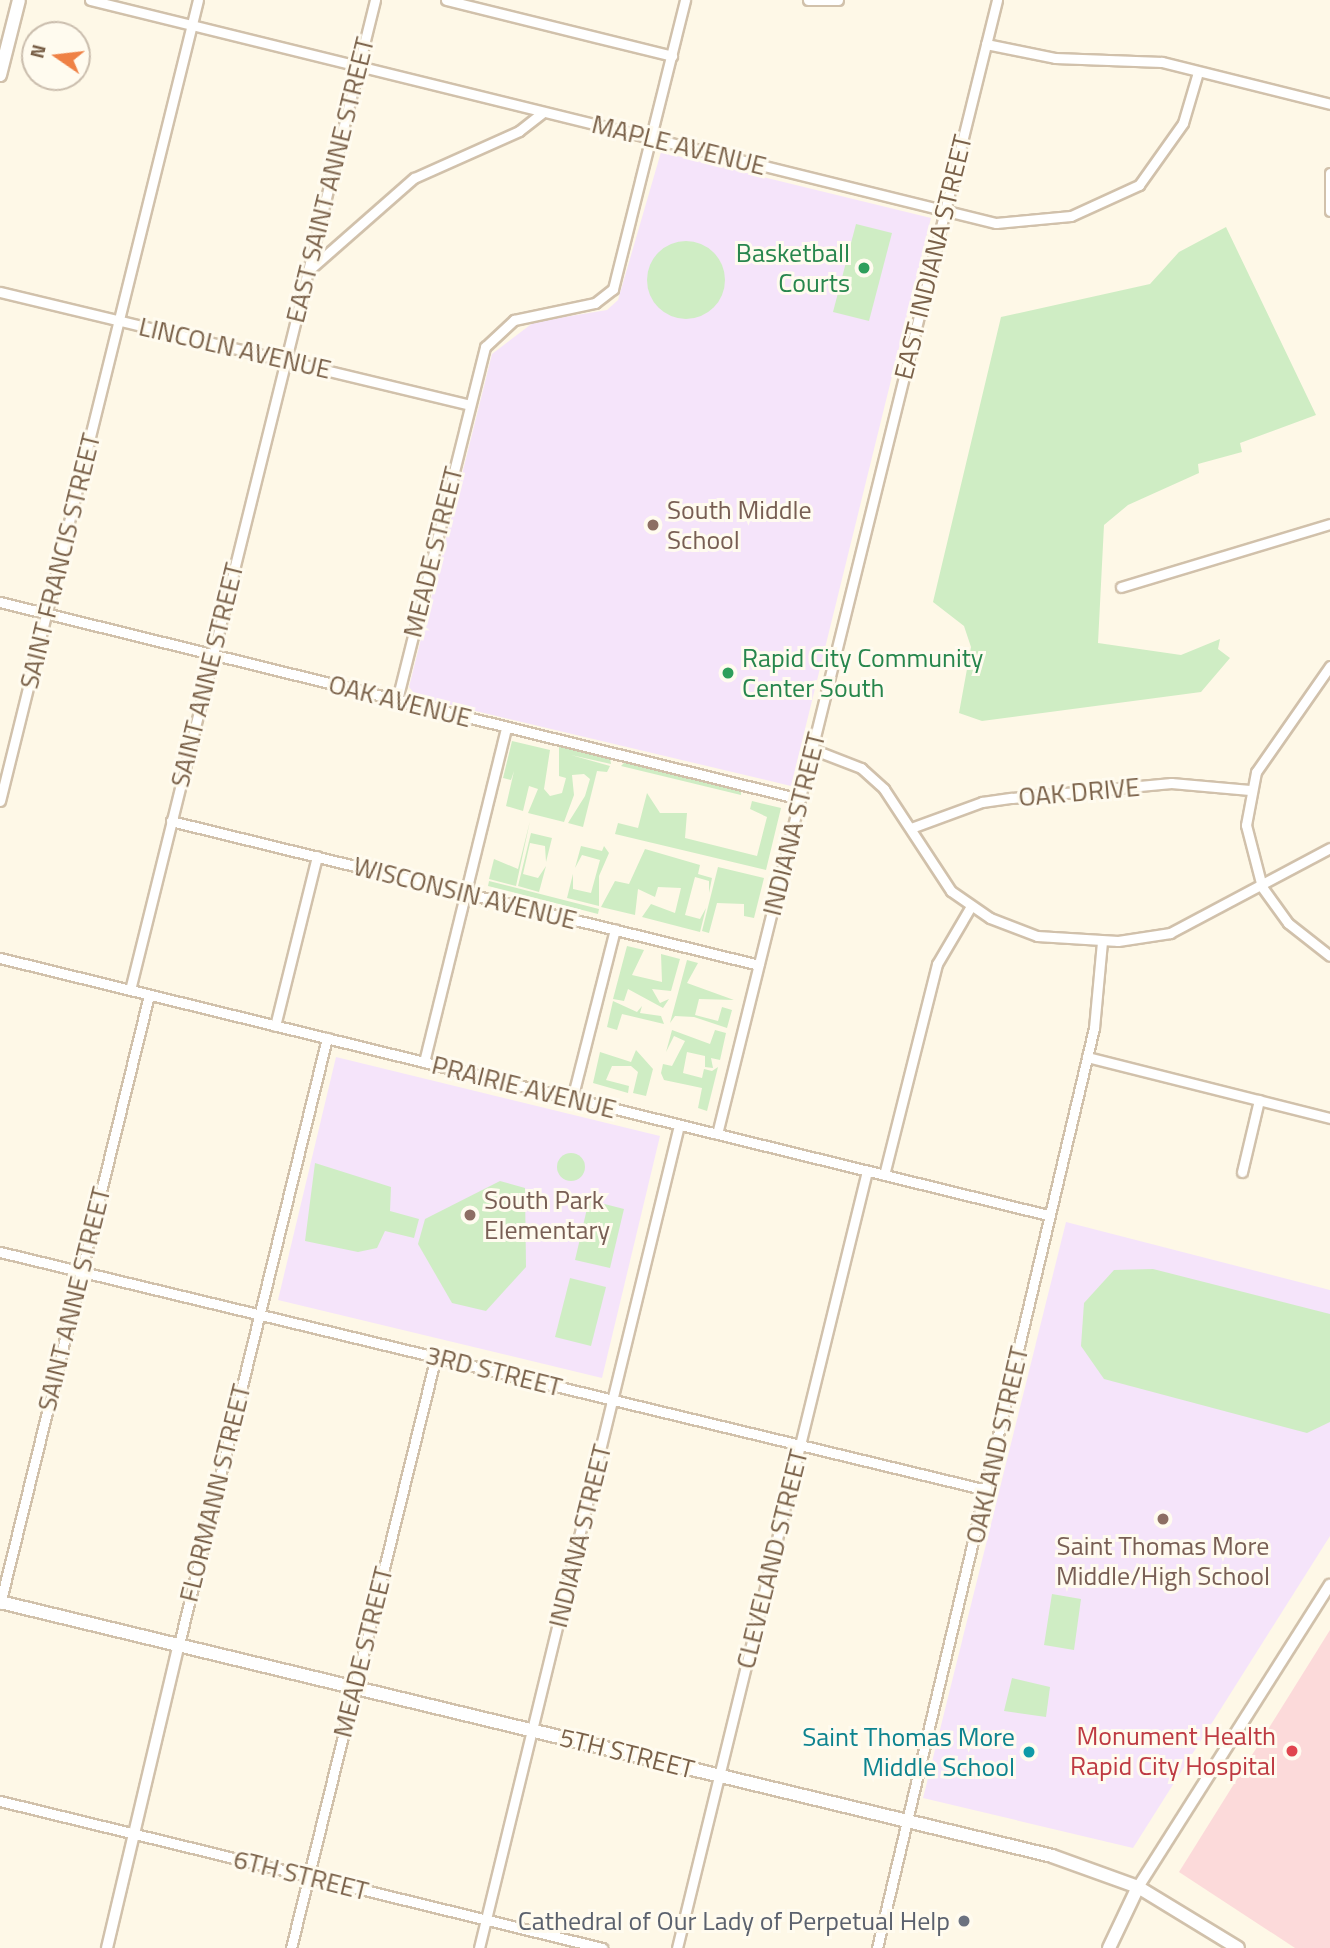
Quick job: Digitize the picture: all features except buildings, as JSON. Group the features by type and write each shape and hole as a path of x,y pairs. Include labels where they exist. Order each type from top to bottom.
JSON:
{"main road":[{"path":"0,75 19,0"},
{"name":"5TH STREET","path":"0,1603 1052,1856 1138,1887 1238,1948"},
{"path":"1109,1948 1138,1887"}],"street":[{"name":"MAPLE AVENUE","path":"90,0 944,211 1026,224 1107,203 1139,185 1164,156 1183,123 1198,72"},
{"name":"SAINT FRANCIS STREET","path":"0,801 198,0"},
{"name":"EAST SAINT ANNE STREET","path":"285,360 374,0"},
{"path":"446,0 672,56"},
{"name":"MEADE STREET","path":"397,700 485,347 500,328 547,308 595,303 613,289 685,0"},
{"path":"808,0 838,1"},
{"name":"EAST INDIANA STREET","path":"870,514 997,0"},
{"path":"986,44 1055,58 1144,60 1330,104"},
{"path":"308,271 414,178 519,131 542,113"},
{"path":"1330,173 1330,211"},
{"name":"LINCOLN AVENUE","path":"0,292 469,405"},
{"name":"SAINT ANNE STREET","path":"130,990 285,360"},
{"name":"INDIANA STREET","path":"717,1134 870,514"},
{"path":"1121,587 1330,524"},
{"name":"OAK AVENUE","path":"0,603 800,799"},
{"path":"1330,666 1266,753 1250,790 1247,843 1262,887 1288,923 1330,956"},
{"path":"424,1062 506,727"},
{"path":"812,750 861,768 893,798 933,867 971,906 1037,936 1102,941 1170,933 1262,887 1330,848"},
{"name":"OAK DRIVE","path":"911,828 982,802 1012,798 1171,783 1250,790"},
{"name":"WISCONSIN AVENUE","path":"171,821 759,965"},
{"path":"275,1026 317,856"},
{"path":"884,1175 934,971 971,906"},
{"path":"572,1098 615,929"},
{"name":"OAKLAND STREET","path":"877,1948 988,1490 1048,1215 1087,1057 1102,941"},
{"name":"PRAIRIE AVENUE","path":"0,958 1048,1215"},
{"name":"SAINT ANNE STREET","path":"0,1603 149,995"},
{"name":"FLORMANN STREET","path":"107,1948 327,1038"},
{"path":"1087,1057 1330,1118"},
{"path":"1242,1172 1259,1100"},
{"name":"INDIANA STREET","path":"479,1948 679,1125"},
{"name":"CLEVELAND STREET","path":"677,1948 867,1171"},
{"name":"3RD STREET","path":"0,1252 988,1490"},
{"name":"MEADE STREET","path":"291,1948 436,1356"},
{"path":"1138,1887 1330,1585"},
{"name":"6TH STREET","path":"0,1801 603,1948"}],"shaded area":[{"name":"South Middle School","path":"661,152 931,218 791,786 417,697 409,687 492,354 534,322 607,310 618,300"},
{"name":"South Park Elementary","path":"336,1057 660,1136 602,1378 278,1300"},
{"name":"Saint Thomas More Middle/High School","path":"1066,1222 1330,1290 1330,1536 1133,1848 923,1798"},
{"name":"Monument Health Rapid City Hospital","path":"1330,1630 1330,1948 1295,1948 1179,1872"}],"green space":[{"name":"Basketball Courts","path":"856,224 892,233 869,321 833,312"},
{"path":"1226,227 1316,415 1240,443 1242,452 1198,464 1199,473 1128,505 1104,525 1098,643 1181,655 1220,639 1218,649 1230,658 1201,692 982,721 959,713 971,647 964,626 933,602 1001,317 1150,284 1179,252"},
{"path":"686,241 701,244 714,252 722,265 725,280 722,295 714,308 701,316 686,319 671,316 658,308 650,295 647,280 650,265 658,252 671,244"},
{"path":"512,741 550,750 544,789 550,796 562,793 566,778 559,776 559,746 610,758 611,764 571,755 610,766 607,772 597,771 583,827 568,823 585,796 590,779 584,774 572,775 574,795 564,822 528,813 538,789 529,786 523,811 506,806 514,771 511,780 503,778"},
{"path":"625,762 741,790 741,795 621,766"},
{"path":"647,793 660,813 687,813 685,838 757,856 767,817 750,809 752,801 781,808 766,870 615,834 618,823 638,828"},
{"path":"530,821 516,886 489,879 494,859 518,869"},
{"path":"531,833 552,838 546,862 545,846 530,843 523,874 538,878 546,866 539,892 518,886"},
{"path":"581,846 602,851 604,846 609,853 599,876 599,906 567,898 573,874 573,889 591,893 600,860 582,855 575,868"},
{"path":"645,849 700,865 698,874 712,878 709,893 709,881 695,877 685,915 700,919 706,908 700,932 642,917 651,904 675,913 681,888 658,887 655,897 638,889 635,915 601,907 615,881 629,884"},
{"path":"718,867 764,878 754,918 744,916 744,904 717,903 709,933 702,931"},
{"path":"489,881 599,909 598,914 488,886"},
{"path":"627,946 644,950 632,975 662,982 661,954 680,959 671,991 652,989 660,1003 669,999 663,1008 628,989 624,1001 613,999"},
{"path":"687,960 698,963 687,983 734,1000 699,999 695,1015 718,1021 722,1007 732,1010 727,1028 694,1017 675,1016 670,1023"},
{"path":"613,1001 637,1012 642,1006 640,1013 661,1016 664,1024 622,1014 617,1030 607,1027"},
{"path":"672,1030 710,1044 715,1030 726,1033 720,1060 711,1058 713,1068 705,1067 705,1056 687,1052 683,1073 702,1078 704,1069 712,1071 718,1067 707,1111 698,1108 702,1088 664,1080 661,1073 663,1064 672,1066 685,1041 674,1036 666,1052"},
{"path":"636,1050 653,1069 646,1096 633,1093 638,1072 631,1066 612,1066 606,1080 629,1086 628,1093 593,1083 600,1052 631,1062"},
{"path":"571,1153 581,1157 585,1167 581,1177 571,1181 561,1177 557,1167 561,1157"},
{"path":"315,1163 391,1187 390,1211 419,1219 414,1238 385,1231 377,1248 358,1252 305,1241"},
{"path":"500,1181 525,1188 526,1267 486,1311 452,1303 418,1244 425,1219"},
{"path":"589,1200 624,1209 610,1268 575,1260"},
{"path":"1153,1269 1330,1314 1330,1422 1307,1433 1104,1379 1081,1346 1084,1303 1114,1270"},
{"path":"570,1278 606,1287 591,1346 555,1337"},
{"path":"1052,1594 1081,1599 1074,1650 1044,1645"},
{"path":"1012,1678 1050,1687 1046,1717 1004,1711"}],"place":[{"name":"Basketball Courts","path":"864,268"},
{"name":"South Middle School","path":"653,525"},
{"name":"Rapid City Community Center South","path":"728,673"},
{"name":"South Park Elementary","path":"470,1215"},
{"name":"Saint Thomas More Middle/High School","path":"1163,1519"},
{"name":"Monument Health Rapid City Hospital","path":"1292,1751"},
{"name":"Saint Thomas More Middle School","path":"1029,1752"},
{"name":"Cathedral of Our Lady of Perpetual Help","path":"964,1921"}]}
